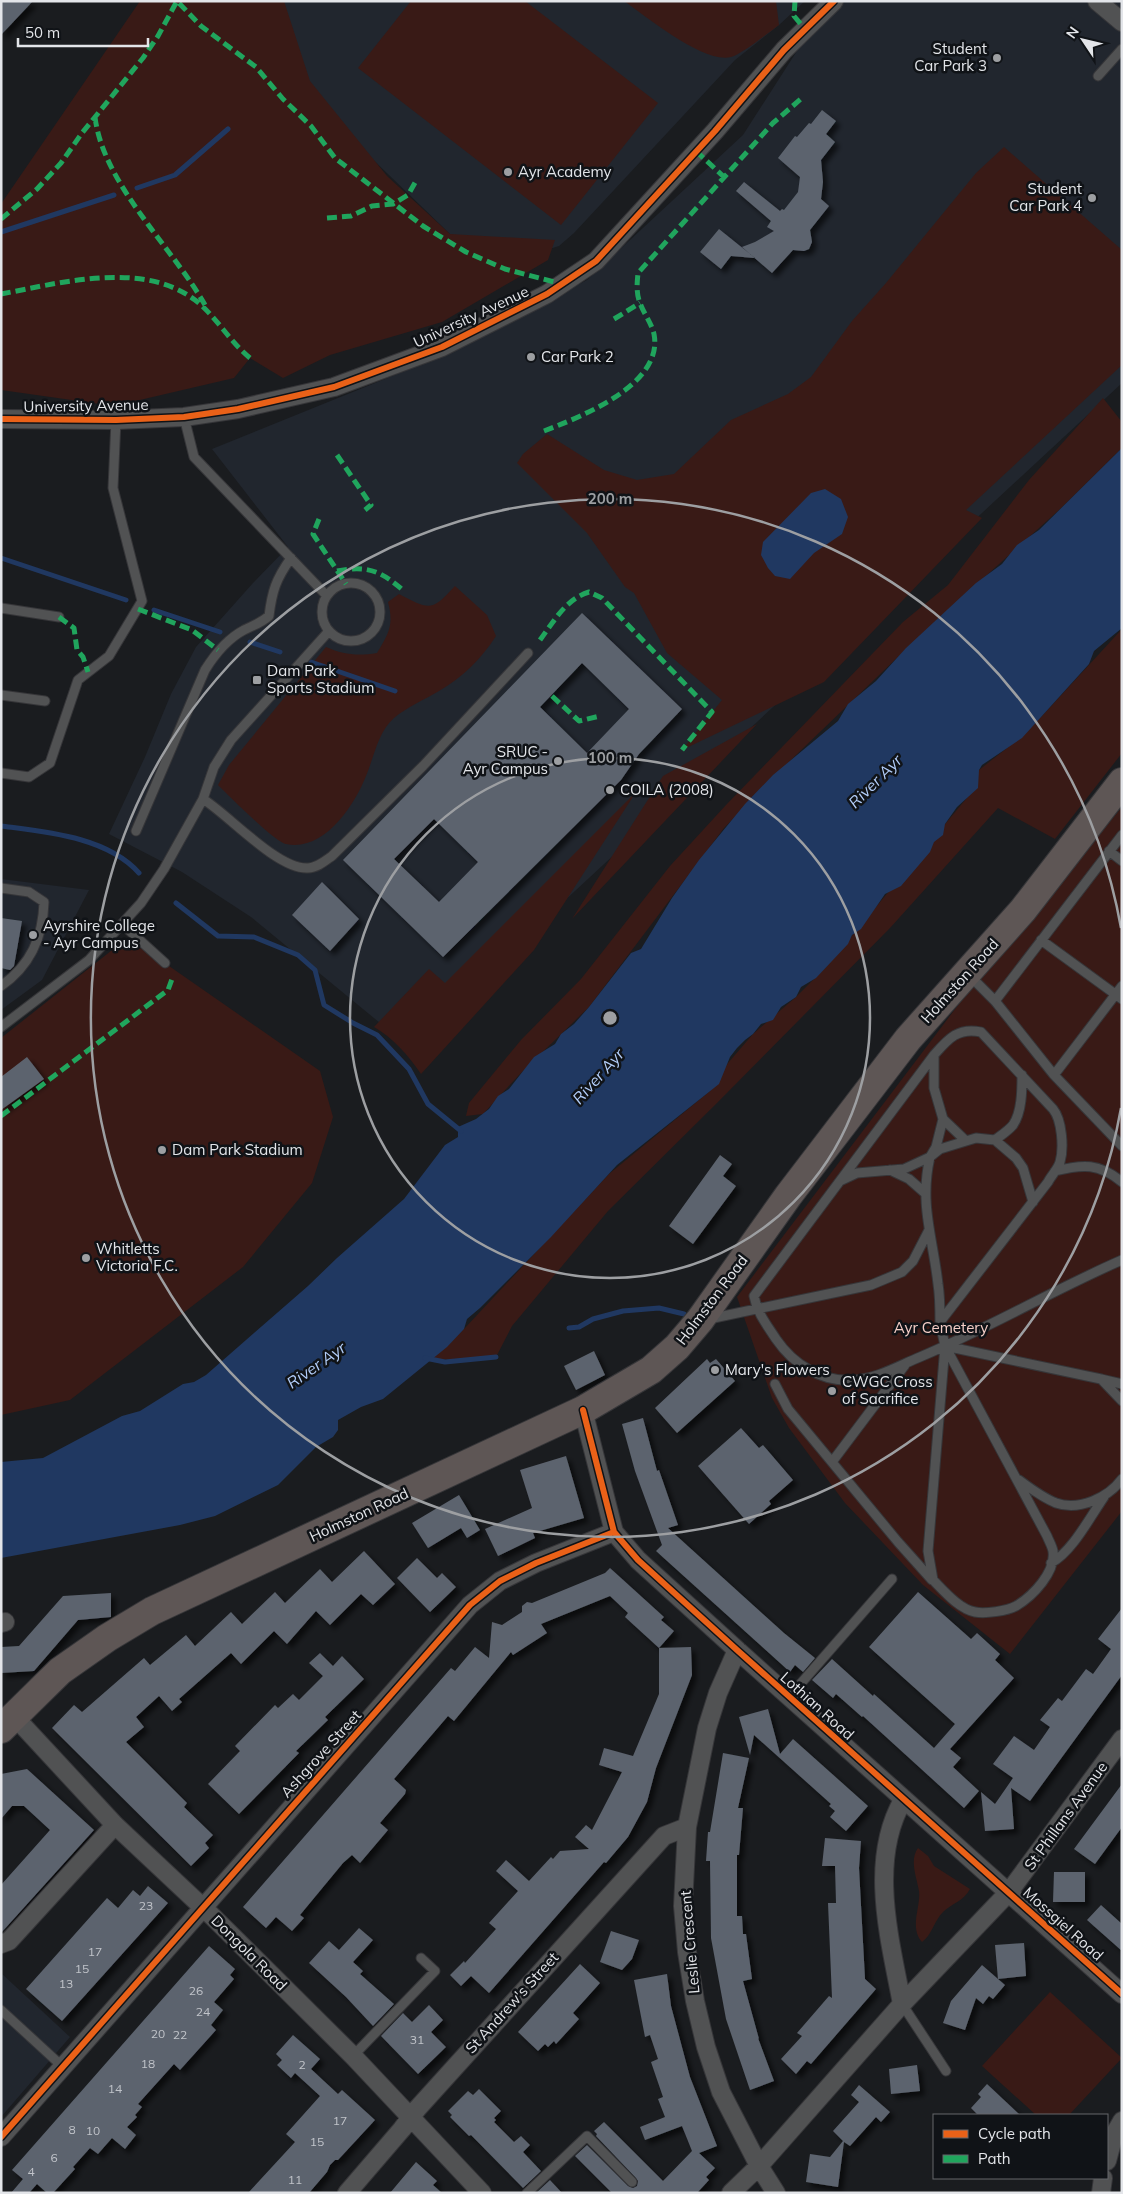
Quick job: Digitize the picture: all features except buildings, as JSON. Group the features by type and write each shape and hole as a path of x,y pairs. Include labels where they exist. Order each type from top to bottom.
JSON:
{"main road":[{"name":"Holmston Road","path":"7,1722 60,1671 107,1638 152,1611 583,1410 651,1370 678,1348 788,1196 908,1039 1023,910 1122,782"}],"street":[{"name":"University Avenue","path":"1,418 116,420 184,417 238,409 334,387 442,347 547,294 596,261 715,131 784,50 834,1"},
{"path":"1103,3 1122,22"},
{"path":"583,1410 614,1532"},
{"name":"Lothian Road","path":"614,1532 638,1560 903,1800 1009,1892"},
{"name":"Ashgrove Street","path":"1,2137 470,1605 500,1581 536,1563 614,1532"},
{"name":"Leslie Crescent","path":"737,1650 718,1693 707,1728 687,1827 683,1906 687,1952 695,2001 706,2047 721,2092 759,2166 776,2193"},
{"name":"Dongola Road","path":"7,1722 202,1907 352,2056 482,2193"},
{"name":"St Phillans Avenue","path":"731,2193 759,2166 902,2004 1009,1892 1122,1739"},
{"path":"902,2004 886,1906 885,1872 887,1846 893,1818 903,1800"},
{"path":"1,1944 9,1941 115,1824"},
{"name":"St Andrew's Street","path":"347,2193 410,2118 622,1880 664,1836 687,1827"},
{"name":"Mossgiel Road","path":"1009,1892 1122,1994"},
{"path":"1108,2158 1114,2135 1122,2121"},
{"path":"1101,2193 1103,2179"}],"lane":[{"path":"1098,76 1122,49"},
{"path":"184,417 194,457 327,596"},
{"path":"1,773 29,777 50,763 78,680 109,656 142,601 113,488 116,420"},
{"path":"136,831 205,670 218,650 243,630 260,624 269,616 272,594 278,576 291,558"},
{"path":"352,583 370,591 376,598 379,608 376,626 371,633 363,638 345,641 336,637 329,631 322,614 327,596 343,584 352,583"},
{"path":"1,608 59,617"},
{"path":"1,1027 89,960 141,903 164,869 203,799 214,767 231,740 329,631"},
{"path":"203,799 275,856 293,867 309,868 322,863 332,856 423,766 528,653"},
{"path":"1,694 45,701"},
{"path":"995,1001 1122,835"},
{"path":"1109,851 1122,861"},
{"path":"1,888 29,892 44,902 44,922 31,958 1,986"},
{"path":"122,924 165,963"},
{"path":"1041,940 1119,997"},
{"path":"967,973 995,1001 1054,1075 1122,1146"},
{"path":"1054,1075 1119,997 1122,986"},
{"path":"940,1322 1033,1202 1055,1170 1060,1162 1062,1135 1058,1115 981,1032 972,1030 958,1032 950,1037 934,1055 754,1296 756,1309 785,1353 804,1367 826,1378 852,1380 871,1376 945,1346 1121,1260"},
{"path":"934,1055 934,1088 943,1119 966,1141"},
{"path":"995,1140 1013,1124 1022,1093 1022,1075"},
{"path":"932,1580 928,1552 945,1346 940,1322 938,1284 929,1230 925,1179 930,1157 936,1147 943,1119"},
{"path":"839,1182 857,1173 904,1169 930,1157 940,1149 976,1138 995,1140 1016,1158 1023,1168 1033,1202"},
{"path":"1055,1170 1079,1165 1107,1170 1122,1182"},
{"path":"890,1170 908,1179 925,1193"},
{"path":"700,1320 742,1314 756,1309 871,1285 902,1272 913,1261 929,1230"},
{"path":"945,1346 1122,1384"},
{"path":"775,1384 788,1409 898,1542 932,1580 966,1609 976,1612 1016,1607 1035,1591 1049,1570 1053,1552 1047,1536 945,1346"},
{"path":"832,1462 908,1362"},
{"path":"1101,1380 1122,1401"},
{"path":"1016,1478 1035,1492 1057,1504 1073,1505 1092,1502 1104,1496"},
{"path":"1051,1564 1057,1560 1078,1535 1104,1496 1122,1480"},
{"path":"789,1697 892,1579"},
{"path":"352,2056 435,1971 421,1958"},
{"path":"902,2004 946,2070"},
{"path":"1,2010 63,2067"},
{"path":"527,2193 587,2136 632,2182"}],"shaded area":[{"name":"Ayr Academy","path":"209,1 805,1 779,25 735,60 574,233 559,246 543,251 450,234"},
{"path":"829,1 1122,1 1122,383 408,1046 251,917 182,872 109,834 145,757 171,694 196,647 288,547 212,449 427,362 587,280 743,135"},
{"name":"Ayrshire College - Ayr Campus","path":"1,879 89,890 42,980 1,1010"},
{"path":"1,1973 70,2037 1,2117"}],"green space":[{"path":"140,1 284,1 310,81 387,176 450,234 555,240 548,260 442,322 330,355 283,378 250,358 234,378 114,406 1,390 1,204"},
{"path":"411,1 525,1 658,103 561,225 358,68"},
{"path":"624,1 776,1 779,25 736,55 720,57 691,47"},
{"path":"1004,147 1122,250 1122,365 966,510 982,518 824,682 682,750 722,700 667,653 634,593 625,587 587,533 517,463 523,454 547,434 604,470 637,480 674,474 731,420 788,394 811,377 852,321 886,283 976,173"},
{"path":"1103,398 1122,422 1122,448 1059,510 927,629 795,756 724,828 589,1007 519,1075 483,1114 466,1116 469,1103 521,1040 581,979 670,866 726,805 903,622 948,585 1029,480"},
{"path":"455,586 487,615 496,636 478,660 463,674 447,686 404,710 394,718 380,737 366,776 354,800 336,824 325,834 313,841 300,845 286,844 262,827 218,785 229,765 326,647 351,654 377,653 389,629 390,610 388,602 399,594 417,603 430,606 440,600"},
{"path":"1122,629 1122,753 1055,839 998,808 890,928 608,1211 512,1326 496,1357 431,1360 464,1329 609,1174 710,1091 728,1063 753,1034 796,997 825,968 971,793 979,770 1007,748 1042,716"},
{"path":"757,724 572,919 663,776"},
{"path":"636,792 534,950 421,1074 400,1048 374,1027 429,969 445,983"},
{"name":"Ayr Cemetery","path":"1122,807 1122,1511 1010,1654 923,1585 845,1503 789,1428 772,1398 737,1297 968,992"},
{"name":"Dam Park Stadium","path":"121,943 146,950 320,1071 333,1117 312,1183 243,1267 70,1400 1,1415 1,1038"},
{"path":"918,1848 928,1856 934,1866 970,1889 964,1897 943,1912 922,1942 916,1930 919,1891 915,1875 914,1858"},
{"path":"1050,1992 1122,2058 1070,2114 1035,2114 982,2066"}],"water":[{"name":"River Ayr","path":"1122,448 1122,628 1094,651 1089,664 1022,738 982,765 979,770 978,788 957,807 945,824 943,835 934,842 930,852 901,886 885,894 861,929 852,935 848,944 816,978 801,987 796,997 781,1007 773,1020 761,1024 737,1048 730,1057 719,1084 617,1165 551,1237 467,1319 464,1329 447,1347 383,1399 361,1407 338,1420 338,1430 333,1437 316,1447 278,1485 215,1516 180,1525 1,1558 1,1462 43,1458 122,1416 140,1411 183,1384 194,1382 206,1375 308,1286 404,1199 445,1145 458,1137 458,1127 476,1119 489,1109 498,1096 509,1089 534,1057 555,1044 561,1034 574,1024 631,953 641,949 672,898 699,860 745,804 773,775 838,721 848,704 876,681 906,648 976,583 1002,564 1017,545 1039,530"},
{"path":"825,489 841,499 848,517 842,534 814,553 790,579 775,576 761,555 763,542 811,493"}],"waterway":[{"path":"137,188 175,175 228,129"},
{"path":"1,232 114,195"},
{"path":"1,558 126,600"},
{"path":"154,610 220,632"},
{"path":"250,642 280,652"},
{"path":"311,662 395,691"},
{"path":"1,826 56,834 93,844 110,851 126,861 139,873"},
{"path":"176,903 218,936 254,937 298,955 315,970 324,1005 377,1035 409,1069 428,1104 461,1131"},
{"path":"569,1328 579,1327 593,1319 623,1311 659,1308 684,1314"},
{"path":"425,1358 445,1362 496,1357"}],"marked path":[{"path":"1,219 37,189 61,163 82,133 143,58 158,36 177,1 201,26 256,67 283,99 311,126 335,158 423,226 466,252 505,269 562,284"},
{"path":"795,1 794,16 805,29"},
{"path":"544,431 597,408 633,383 646,369 654,352 654,334 639,299 637,288 638,273 773,123 802,98"},
{"path":"95,117 101,142 111,167 125,191 205,305"},
{"path":"696,151 724,177"},
{"path":"327,218 351,216 372,206 393,204 408,195 416,181"},
{"path":"1,294 100,278 126,278 151,281 174,288 203,306 235,344 250,358"},
{"path":"614,319 640,303"},
{"path":"337,455 371,505 365,510"},
{"path":"319,519 313,534 346,584"},
{"path":"337,571 348,569 373,571 381,574 404,591"},
{"path":"540,640 567,605 581,595 589,592 602,598 712,712 682,750"},
{"path":"138,609 192,630 218,650"},
{"path":"59,617 74,628 77,650 83,657 88,672"},
{"path":"552,696 579,721 600,716"},
{"path":"1,1116 168,990 172,979"}],"cycle path":[{"path":"1,419 116,420 184,417 238,409 334,387 442,347 547,294 596,261 715,131 784,50 834,1"},
{"path":"1,2137 470,1605 500,1581 536,1563 614,1532 583,1410"},
{"path":"614,1532 638,1560 1122,1994"}],"place":[{"name":"Student Car Park 3","path":"997,58"},
{"name":"Ayr Academy","path":"508,172"},
{"name":"Student Car Park 4","path":"1092,198"},
{"name":"Car Park 2","path":"531,357"},
{"name":"Dam Park Sports Stadium","path":"257,680"},
{"name":"SRUC - Ayr Campus","path":"558,761"},
{"name":"COILA (2008)","path":"610,790"},
{"name":"Ayrshire College - Ayr Campus","path":"33,935"},
{"name":"Dam Park Stadium","path":"162,1150"},
{"name":"Whitletts Victoria F.C.","path":"86,1258"},
{"name":"Mary's Flowers","path":"715,1370"},
{"name":"CWGC Cross of Sacrifice","path":"832,1391"}]}
